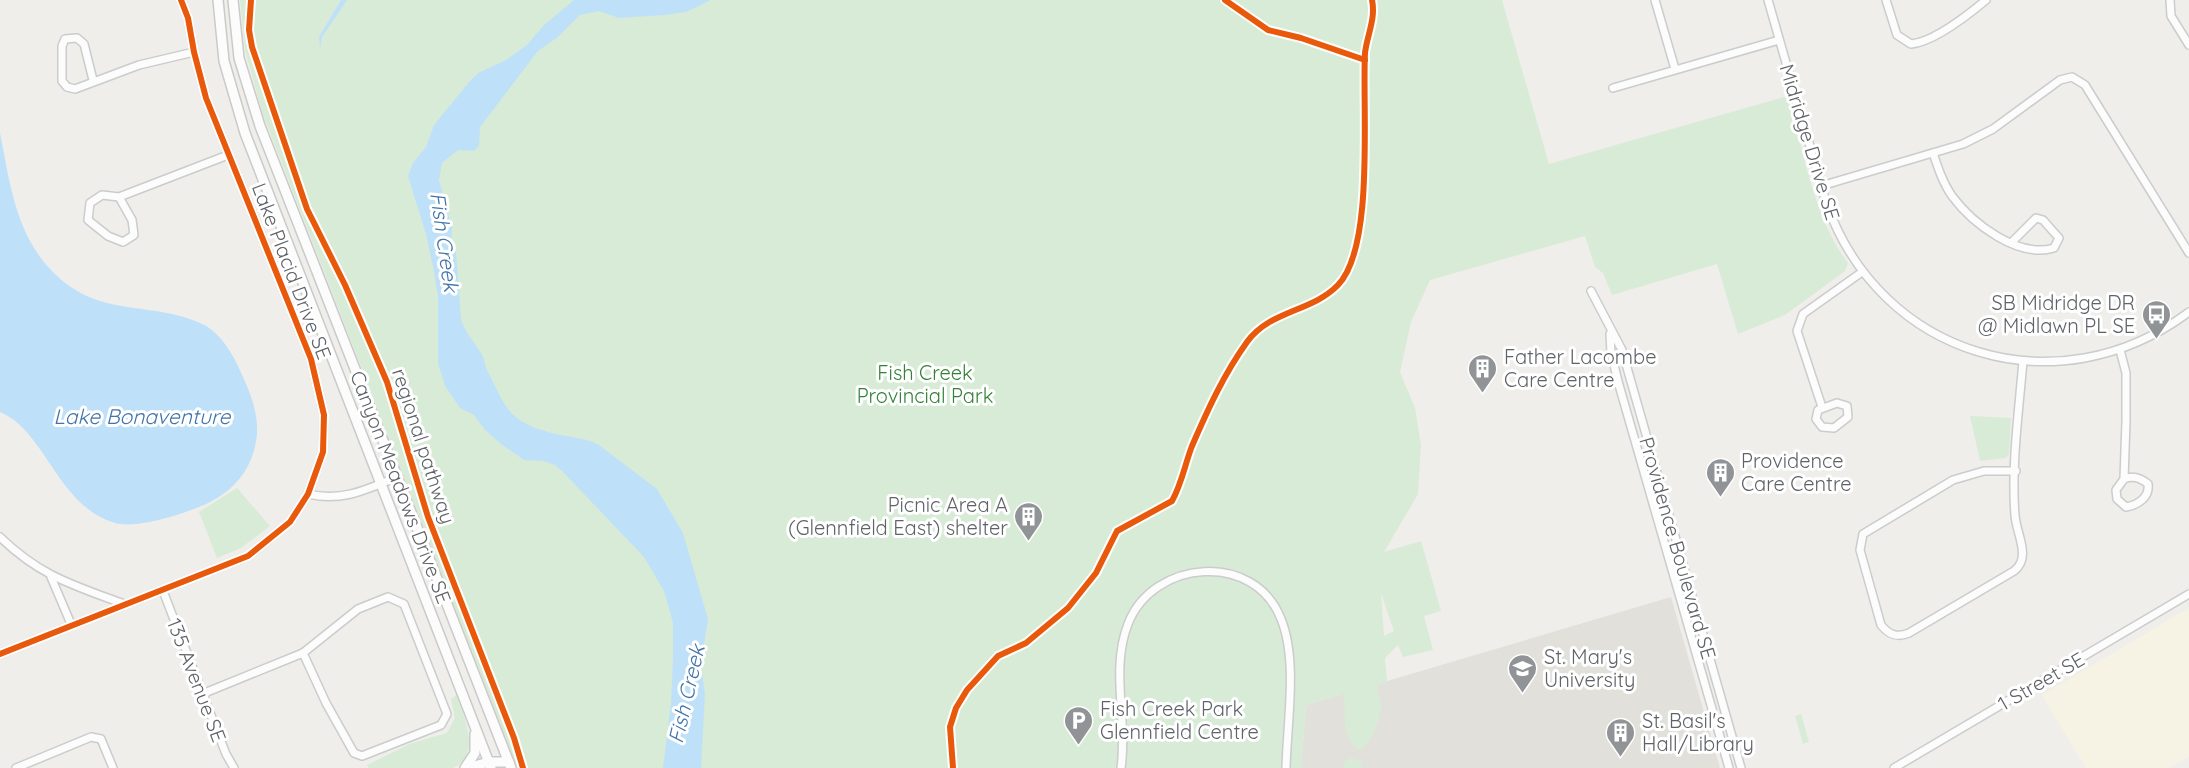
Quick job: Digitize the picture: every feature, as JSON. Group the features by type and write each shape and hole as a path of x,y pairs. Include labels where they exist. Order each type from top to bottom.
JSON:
{"main road":[{"name":"Canyon Meadows Drive SE","path":"218,0 224,61 245,133 490,765"},
{"name":"Canyon Meadows Drive SE","path":"233,0 239,58 260,126 507,766"},
{"path":"466,768 475,753 473,717"},
{"path":"466,768 490,765 507,766"}],"street":[{"name":"Lake Placid Drive SE","path":"0,654 71,624 163,591 248,556 290,522 308,494 323,452 324,415 311,359 206,98 188,18 181,0"},
{"path":"1655,0 1675,69"},
{"name":"Midridge Drive SE","path":"1768,0 1821,186 1838,232 1862,272 1894,306 1933,333 1977,352 2023,361 2064,362 2120,350 2149,338 2189,312"},
{"path":"1886,0 1897,35 1911,44 1923,41 1960,21 1986,0"},
{"path":"2170,0 2171,16 2189,45"},
{"path":"93,80 84,44 76,38 65,39 62,46 62,81 67,87 75,88 93,80 194,52"},
{"path":"1613,88 1779,40"},
{"path":"1821,186 1933,153 1983,135 2060,80 2076,78 2085,85 2189,253"},
{"path":"1933,153 1944,182 1959,205 1980,223 2012,242 2029,249 2048,250 2056,246 2059,238 2043,220 2036,218 2012,242"},
{"path":"119,197 132,220 134,235 123,242 108,236 88,220 90,203 102,195 119,197 228,155"},
{"path":"1822,407 1844,404 1848,409 1848,417 1834,428 1825,429 1816,419 1822,407 1797,331 1798,321 1803,314 1862,272"},
{"name":"Providence Boulevard SE","path":"1591,291 1622,350 1741,768"},
{"name":"Providence Boulevard SE","path":"1610,331 1611,353 1619,385 1729,768"},
{"path":"2120,350 2127,381 2124,479 2116,490 2121,505 2131,506 2146,497 2148,484 2142,478 2124,479"},
{"path":"2016,471 1984,471 1953,480 1863,534 1860,550 1881,624 1886,631 1895,636 1909,633 2019,567 2024,552 2015,519 2023,361"},
{"path":"308,494 329,499 397,477"},
{"path":"0,537 16,552 51,577 124,604"},
{"path":"1121,768 1123,740 1119,665 1120,649 1128,622 1138,604 1152,590 1175,576 1199,570 1219,572 1251,583 1262,590 1277,609 1286,631 1289,655 1286,768"},
{"path":"51,577 71,624"},
{"name":"135 Avenue SE","path":"163,591 226,754 234,768"},
{"name":"1 Street SE","path":"1894,768 2189,594"},
{"path":"202,694 303,653 358,609 388,597 404,604 447,714 441,725 362,756 354,753 326,704 303,653"},
{"path":"16,768 91,737 101,739 112,768"}],"shaded area":[{"name":"St. Mary's University","path":"1671,597 1720,768 1301,768 1306,705"},
{"path":"2189,608 2189,756 2169,768 2086,768 2042,695"}],"green space":[{"name":"Fish Creek Provincial Park","path":"240,0 1502,0 1549,164 1788,96 1818,205 1826,226 1848,263 1845,271 1785,315 1738,334 1717,264 1612,295 1603,273 1595,267 1585,236 1430,280 1411,322 1400,372 1415,408 1421,445 1418,494 1384,552 1421,541 1441,611 1424,616 1433,650 1403,657 1398,645 1385,658 1387,682 1378,684 1381,707 1379,718 1371,736 1361,750 1354,746 1347,734 1344,694 1306,705 1301,768 517,768 262,112 245,50","holes":["1381,593 1394,631 1384,636"]},
{"path":"1970,416 2011,418 2009,454 2006,458 1980,461"},
{"path":"237,488 270,526 241,548 217,558 199,512"},
{"path":"457,695 469,735 467,754 462,762 453,768 369,768 367,765 412,743 447,733 455,718 451,699"},
{"path":"1801,714 1809,742 1803,744 1795,716"},
{"path":"1351,758 1361,761 1362,768 1343,768 1345,761"}],"water":[{"path":"341,0 347,0 322,37 320,49 319,37"},
{"name":"Fish Creek","path":"574,0 711,0 686,12 664,15 619,18 599,11 580,15 558,37 538,51 480,127 479,146 474,151 458,150 442,163 439,180 452,228 451,243 456,252 461,319 482,355 502,400 513,414 520,420 542,430 599,445 657,489 683,533 708,619 701,664 705,695 701,768 663,768 671,703 673,623 664,591 644,557 555,465 543,461 524,460 485,430 474,415 460,408 445,386 438,363 438,296 426,234 408,176 413,163 426,147 434,125 469,82 478,73 506,60 527,45 543,26"},
{"name":"Lake Bonaventure","path":"0,133 12,190 23,226 31,243 55,274 72,288 90,297 127,307 164,312 202,324 216,333 232,354 251,397 257,433 255,446 246,469 231,488 211,502 157,520 134,524 115,523 95,514 79,501 29,435 16,422 0,412"}],"cycle path":[{"path":"0,654 248,556 290,522 308,494 323,452 324,415 311,359 206,98 188,18 181,0"},
{"name":"regional pathway","path":"251,0 249,30 252,47 307,209 345,285 387,382 428,517 514,738 523,768"},
{"path":"1225,0 1268,30 1301,38 1365,60"},
{"path":"953,768 950,727 956,708 967,690 998,656 1026,643 1068,608 1096,573 1117,531 1172,501 1192,446 1217,392 1239,354 1256,331 1267,323 1328,294 1338,285 1350,266 1362,209 1365,53 1372,20 1372,0"}],"place":[{"name":"SB Midridge DR @ Midlawn PL SE","path":"2156,340"},
{"name":"Father Lacombe Care Centre","path":"1483,394"},
{"name":"Providence Care Centre","path":"1720,498"},
{"name":"Picnic Area A (Glennfield East) shelter","path":"1029,542"},
{"name":"St. Mary's University","path":"1523,694"},
{"name":"Fish Creek Park Glennfield Centre","path":"1079,746"},
{"name":"St. Basil's Hall/Library","path":"1621,758"}]}
